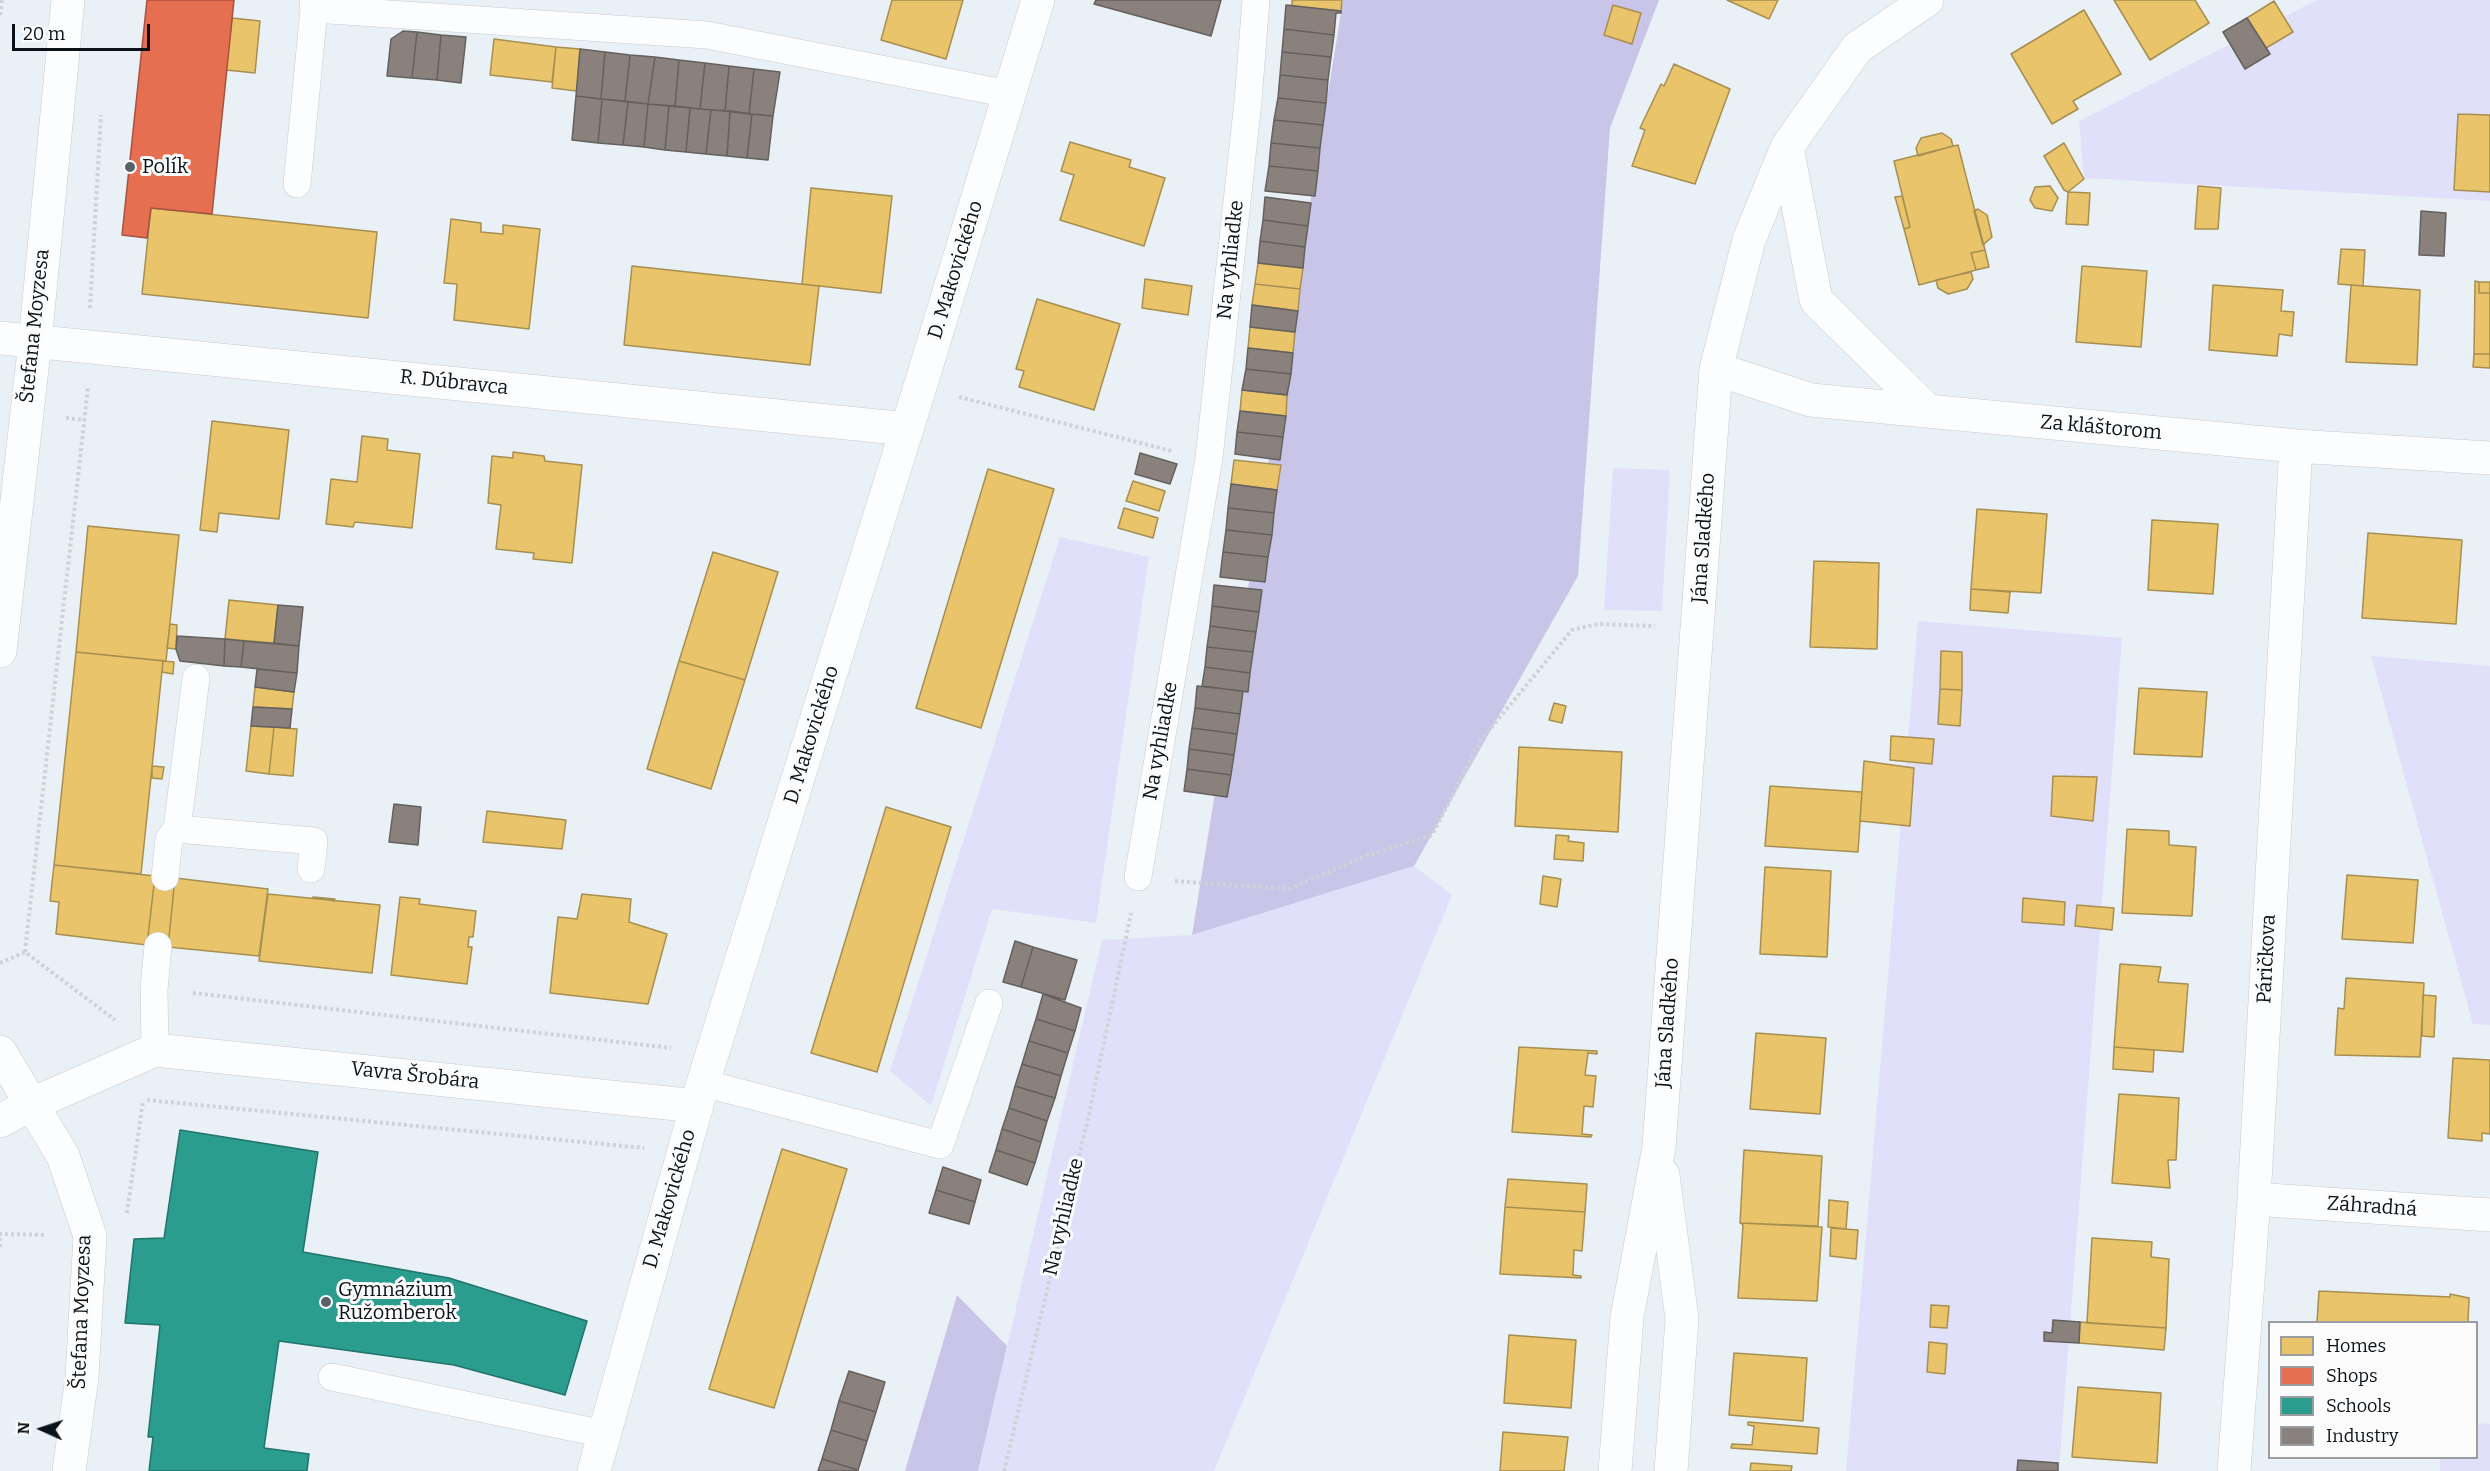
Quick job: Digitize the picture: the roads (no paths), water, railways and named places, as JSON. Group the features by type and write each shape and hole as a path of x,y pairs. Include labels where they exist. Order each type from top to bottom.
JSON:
{"street":[{"name":"Štefana Moyzesa","path":"0,651 35,342 68,0"},
{"name":"D. Makovického","path":"594,1471 700,1095 1038,0"},
{"name":"Jána Sladkého","path":"1615,1471 1627,1317 1659,1147 1716,369 1749,240 1787,147 1857,48 1927,0"},
{"path":"1787,147 1816,300 1928,411"},
{"name":"R. Dúbravca","path":"0,338 907,429"},
{"name":"Za kláštorom","path":"1716,369 1811,400 2296,446 2490,458"},
{"name":"Páričkova","path":"2234,1471 2254,1199 2296,446"},
{"name":"Štefana Moyzesa","path":"0,1052 63,1156 90,1236 82,1377 69,1471"},
{"path":"0,1121 32,1104 145,1055"},
{"name":"Vavra Šrobára","path":"145,1055 671,1101 700,1095"},
{"name":"Jána Sladkého","path":"1659,1147 1682,1318 1671,1471"},
{"name":"Záhradná","path":"2254,1199 2490,1215"}],"lane":[{"name":"Na vyhliadke","path":"1138,877 1209,458 1248,101 1256,0"},
{"path":"297,184 313,4 707,35 1009,94"},
{"path":"165,877 169,839 177,829 196,678"},
{"path":"177,829 314,841 311,869"},
{"path":"145,1055 158,946"},
{"path":"700,1095 940,1146 989,1003"},
{"path":"332,1377 604,1434"}],"place":[{"name":"Polík","path":"130,167"},
{"name":"Gymnázium Ružomberok","path":"326,1302"}]}
